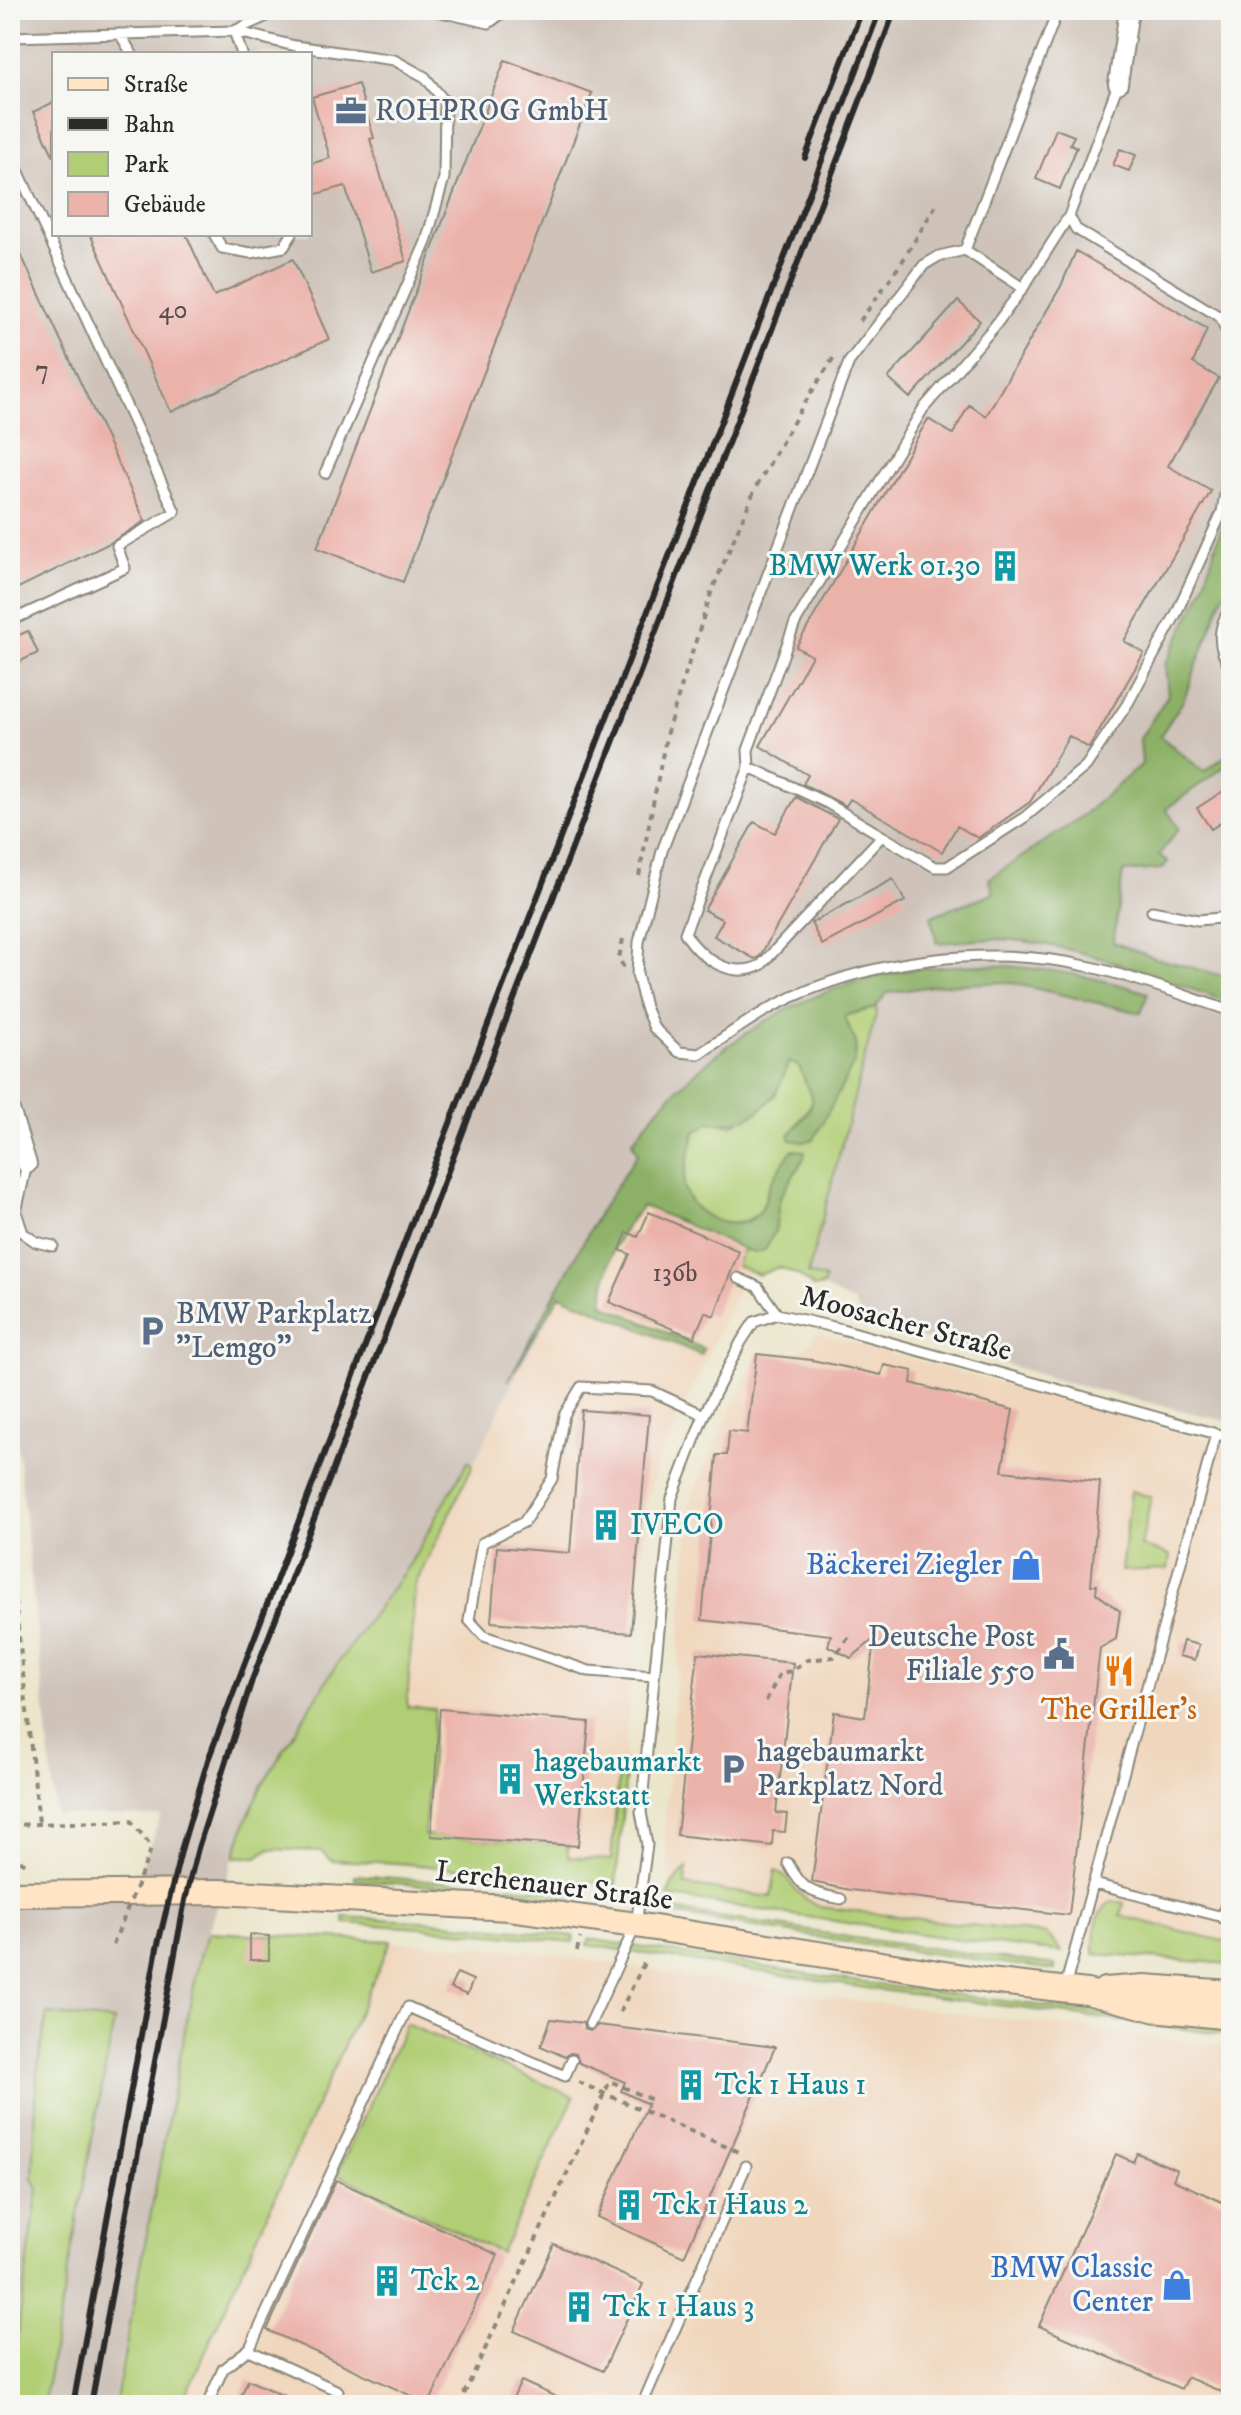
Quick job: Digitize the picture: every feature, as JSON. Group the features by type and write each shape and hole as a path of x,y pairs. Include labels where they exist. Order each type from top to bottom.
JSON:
{"main road":[{"name":"Lerchenauer Straße","path":"10,1894 219,1892 509,1908 974,1979 1076,1990 1154,2009 1231,2017"},
{"name":"Lerchenauer Straße","path":"1076,1990 1144,1987 1231,1993"}],"street":[{"path":"1118,84 1129,10"},
{"path":"10,1110 27,1164"}],"lane":[{"path":"234,31 280,10"},
{"path":"432,10 489,23 506,10"},
{"path":"965,250 1058,10"},
{"path":"234,31 241,52"},
{"path":"10,37 234,31 295,46 394,60 425,77 445,102 444,178 426,242 325,473"},
{"path":"120,34 131,52"},
{"path":"882,836 761,965 748,971 735,971 711,961 692,945 685,933 749,767 748,750 795,623 923,409 994,327 1069,216 1118,84"},
{"path":"10,153 175,512 117,546 125,568 10,621"},
{"path":"1069,216 1076,229 1220,317 1231,340"},
{"path":"215,236 222,248 251,253 284,247 291,236"},
{"path":"1023,288 965,250 939,256 924,265 849,362 662,851 639,942 637,974 647,1013 654,1028 672,1046 687,1055 699,1054 776,1005 837,981 892,965 962,957 1009,957 1089,967 1231,1011"},
{"path":"749,767 827,803 935,867 947,867 1025,817 1086,766 1128,703 1176,614 1222,512 1231,458"},
{"path":"1231,607 1224,617 1220,634 1222,651 1231,669"},
{"path":"1152,911 1198,920 1231,917"},
{"path":"27,1164 16,1212 23,1233 36,1242 53,1246"},
{"path":"738,1278 758,1287 777,1314"},
{"name":"Moosacher Straße","path":"590,2024 636,1925 647,1845 641,1812 672,1498 704,1415 754,1322 777,1314 842,1329 1231,1438"},
{"path":"654,1676 589,1671 484,1636 469,1620 482,1543 524,1522 552,1479 564,1415 581,1387 652,1391 704,1415"},
{"path":"1076,1990 1094,1884 1216,1434"},
{"path":"788,1863 810,1893 841,1899"},
{"path":"1094,1884 1227,1919 1231,1885"},
{"path":"207,2405 223,2369 248,2350 408,2007 565,2076 572,2060"},
{"path":"642,2405 746,2166"},
{"path":"248,2350 338,2391"}],"path":[{"path":"859,322 902,262 936,205"},
{"path":"637,885 664,744 711,593 755,489 842,345"},
{"path":"623,939 620,965 637,974"},
{"path":"10,1553 39,1823"},
{"path":"766,1701 780,1673 792,1671 807,1660 834,1657 851,1634"},
{"path":"10,1825 131,1821 152,1847 113,1945"},
{"path":"10,1854 29,1866"},
{"path":"620,2012 645,1961"},
{"path":"565,2076 748,2156 746,2166"},
{"path":"459,2405 610,2081 652,2100"}],"shaded area":[{"path":"10,10 1231,10 1231,1422 1071,1384 863,1320 854,1303 755,1254 618,1195 520,1367 473,1465 468,1461 411,1562 335,1667 262,1785 246,1821 201,1952 113,2405 43,2405 113,2021 47,2014 33,2178 38,2189 10,2385 10,1894 131,1894 161,1816 56,1815 10,1375"},
{"path":"618,1195 755,1254 657,1464 647,1502 614,1874 422,1850 435,1710 407,1707 415,1585 520,1367"},
{"path":"817,1333 1231,1447 1231,1956 1053,1948 672,1893 664,1834 691,1499 757,1353 791,1355 806,1347"},
{"path":"391,1941 529,1951 836,1998 1231,2047 1231,2405 181,2405"}],"green space":[{"path":"1227,508 1231,509 1231,587 1223,596 1183,701 1160,736 1204,772 1231,752 1231,762 1166,809 1179,828 1159,855 1168,862 1162,869 1123,872 1113,942 1152,957 1231,978 1231,1003 1128,967 1050,945 1002,939 937,943 931,916 994,893 989,879 1081,817 1142,764 1140,739 1168,695 1165,665 1202,592"},
{"path":"979,965 1064,973 1148,993 1141,1013 1008,982 939,985 887,993 875,1008 844,1016 856,1042 855,1061 814,1139 804,1142 791,1140 789,1135 807,1114 813,1100 799,1066 789,1062 775,1093 759,1111 737,1121 710,1122 695,1132 684,1175 688,1197 706,1215 730,1224 752,1219 763,1207 770,1184 792,1150 805,1151 804,1158 780,1197 775,1231 765,1250 754,1253 643,1206 625,1228 613,1251 606,1275 603,1304 704,1349 701,1355 560,1295 508,1381 599,1213 638,1153 632,1142 684,1083 747,1033 817,996 893,973"},
{"path":"877,1010 808,1274 825,1279 823,1286 814,1288 800,1276 779,1267 759,1275 736,1266 743,1249 754,1253 775,1231 780,1197 804,1158 773,1180 758,1213 748,1220 726,1223 695,1208 684,1187 695,1132 710,1122 733,1125 774,1097 789,1062 799,1066 813,1100 794,1129 791,1140 856,1042 843,1016"},
{"path":"468,1461 473,1465 415,1585 407,1707 435,1709 424,1835 568,1845 568,1857 611,1860 620,1762 627,1762 616,1884 397,1863 331,1860 320,1851 268,1849 258,1857 234,1857 262,1785 335,1667 411,1562"},
{"path":"1131,1491 1151,1497 1141,1546 1170,1555 1168,1569 1121,1571"},
{"path":"687,1868 685,1885 771,1897 776,1870 805,1899 820,1907 1047,1934 1062,1952 667,1896 672,1884"},
{"path":"355,1875 581,1895 580,1900 355,1880"},
{"path":"1112,1901 1124,1903 1121,1916 1231,1943 1231,1964 1094,1954 1098,1918"},
{"path":"669,1909 1055,1965 1055,1970 853,1943 674,1914"},
{"path":"344,1917 436,1922 574,1936 573,1942 344,1923"},
{"path":"209,1932 391,1941 181,2405 115,2405 186,2024 201,1952"},
{"path":"589,1939 872,1984 1231,2030 1231,2035 872,1989 588,1945"},
{"path":"47,2014 114,2021 43,2405 10,2405 10,2385 38,2189 33,2178 37,2072"},
{"path":"406,2024 574,2097 501,2253 337,2174"}],"building":[{"path":"505,60 592,93 403,582 317,548"},
{"path":"358,84 374,138 370,139 406,261 371,272 345,186 312,195 312,163 330,158 312,97"},
{"path":"52,103 52,153 33,112"},
{"path":"1056,129 1074,136 1070,144 1077,147 1060,189 1036,179"},
{"path":"1120,149 1136,155 1129,171 1113,165"},
{"path":"10,231 145,521 110,543 10,592"},
{"path":"91,236 187,236 214,296 293,259 329,339 171,412"},
{"name":"BMW Werk 01.30","path":"1076,251 1207,329 1193,363 1219,378 1168,466 1211,491 1124,641 1144,653 1089,748 1069,736 1030,802 978,838 957,826 942,852 850,799 846,806 803,784 808,775 760,746 812,656 796,647 928,419 953,434 969,405 986,416 1061,286"},
{"path":"958,301 980,321 910,398 888,378"},
{"path":"28,631 38,653 10,666 10,639"},
{"path":"1231,786 1231,816 1211,829 1197,808"},
{"path":"796,797 838,819 760,956 755,959 714,936 723,920 704,910 754,822 775,833"},
{"path":"893,879 905,901 822,945 811,923"},
{"path":"649,1212 739,1251 714,1316 705,1312 694,1338 609,1302 630,1254 620,1250 627,1232 638,1237"},
{"path":"757,1354 812,1360 881,1375 884,1365 913,1371 911,1383 1013,1410 1002,1471 1100,1482 1091,1585 1097,1585 1096,1593 1120,1611 1116,1639 1100,1648 1069,1915 850,1890 812,1882 834,1712 865,1717 874,1639 851,1658 828,1646 831,1635 702,1620 717,1455 727,1455 729,1431 747,1433"},
{"name":"IVECO","path":"581,1410 649,1415 631,1633 491,1622 497,1547 570,1553"},
{"path":"1183,1641 1199,1645 1195,1660 1179,1656"},
{"name":"hagebaumarkt Parkplatz Nord","path":"698,1653 793,1663 776,1813 787,1814 785,1832 773,1831 772,1846 677,1835"},
{"name":"hagebaumarkt Werkstatt","path":"440,1709 589,1722 578,1846 431,1836"},
{"path":"250,1935 269,1936 269,1960 250,1960"},
{"path":"457,1973 473,1980 467,1995 450,1988"},
{"path":"551,2019 583,2023 584,2029 590,2031 598,2025 775,2047 684,2257 597,2217 648,2104 621,2091 625,2082 579,2063 576,2054 570,2053 565,2057 541,2046"},
{"path":"1137,2153 1177,2170 1173,2180 1231,2206 1231,2396 1187,2377 1181,2389 1039,2326 1116,2154 1133,2162"},
{"name":"Tck 2","path":"336,2180 498,2255 429,2404 267,2330"},
{"name":"Tck 1 Haus 3","path":"554,2244 643,2284 603,2371 514,2331"},
{"path":"248,2380 304,2405 237,2405"},
{"path":"521,2381 574,2405 510,2405"}],"railway":[{"path":"805,158 862,10"},
{"path":"73,2405 157,1948 208,1760 425,1188 880,10"},
{"path":"91,2405 185,1900 198,1848 252,1680 895,10"}],"place":[{"name":"ROHPROG GmbH","path":"351,111"},
{"name":"BMW Werk 01.30","path":"1005,566"},
{"name":"BMW Parkplatz \"Lemgo\"","path":"152,1331"},
{"name":"IVECO","path":"606,1525"},
{"name":"Bäckerei Ziegler","path":"1026,1565"},
{"name":"Deutsche Post Filiale 550","path":"1059,1654"},
{"name":"The Griller's","path":"1119,1671"},
{"name":"hagebaumarkt Parkplatz Nord","path":"733,1769"},
{"name":"hagebaumarkt Werkstatt","path":"510,1779"},
{"name":"Tck 1 Haus 1","path":"691,2085"},
{"name":"Tck 1 Haus 2","path":"629,2205"},
{"name":"Tck 2","path":"387,2281"},
{"name":"BMW Classic Center","path":"1177,2285"},
{"name":"Tck 1 Haus 3","path":"579,2307"}]}
